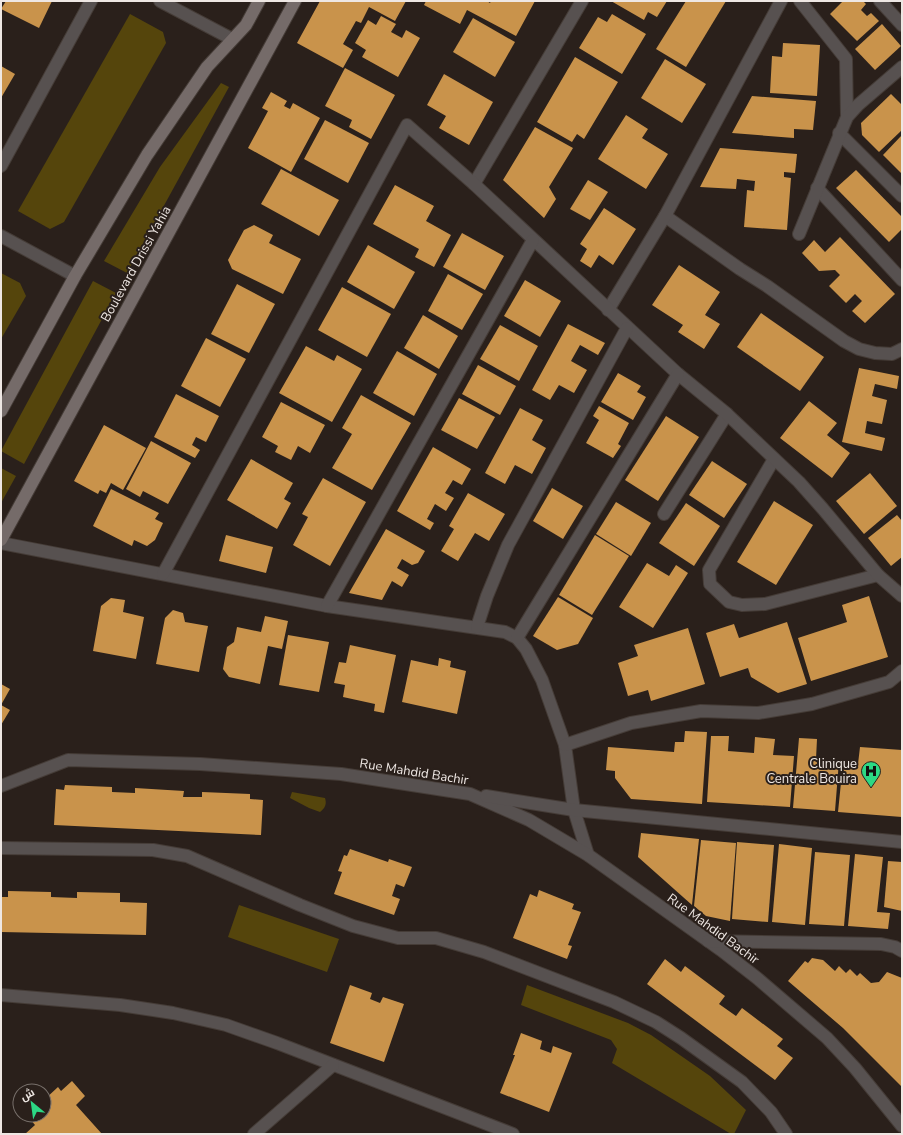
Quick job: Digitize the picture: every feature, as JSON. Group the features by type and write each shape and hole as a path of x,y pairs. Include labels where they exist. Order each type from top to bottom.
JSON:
{"main road":[{"path":"1,411 75,276 147,155 207,67 246,25 259,1"},
{"name":"Boulevard Drissi Yahia","path":"1,540 296,1"}],"street":[{"path":"2,162 91,1"},
{"path":"160,1 232,39"},
{"path":"474,184 582,1"},
{"path":"608,310 665,216 782,1"},
{"path":"800,1 846,59 846,117"},
{"path":"880,1 902,25"},
{"path":"799,234 846,117 902,67"},
{"path":"163,574 407,125 474,184 627,328 678,374 727,414 809,493 878,575 902,596"},
{"path":"839,133 902,196"},
{"path":"817,188 902,280"},
{"path":"665,216 767,286 844,342 859,349 875,353 892,354 902,349"},
{"path":"1,236 75,276"},
{"path":"327,606 533,240"},
{"path":"477,627 487,596 508,545 627,328"},
{"path":"517,638 678,374"},
{"path":"664,514 727,414"},
{"path":"774,459 709,570 710,584 729,602 742,605 765,604 878,575"},
{"path":"1,543 327,606 505,632 517,638 526,648 542,680 565,745 574,810 588,855"},
{"path":"565,745 631,723 701,711 758,713 812,704 889,682 902,671"},
{"name":"Rue Mahdid Bachir","path":"1,786 68,760 200,764 341,774 470,794 529,820 588,855 721,950 757,978 827,1038 846,1058 902,1126"},
{"path":"470,794 574,810 902,842"},
{"path":"1,848 153,850 187,856 300,905 353,926 398,938 436,938 484,952 614,1002 656,1022 742,1082 771,1112 786,1134"},
{"path":"708,941 881,944 895,947 902,951"},
{"path":"1,995 120,1005 174,1013 226,1026 277,1043 513,1134"},
{"path":"254,1134 333,1065"}],"shaded area":[{"path":"130,14 163,32 166,43 64,222 50,229 18,211"},
{"path":"221,83 229,87 127,273 104,261 160,167"},
{"path":"1,273 20,283 26,296 1,339"},
{"path":"93,281 116,293 24,464 1,451"},
{"path":"1,468 16,476 1,503"},
{"path":"292,792 325,798 325,806 320,812 309,808 290,798"},
{"path":"239,905 339,939 327,972 228,937"},
{"path":"527,985 628,1023 651,1035 710,1076 746,1110 734,1134 731,1134 612,1063 617,1049 611,1040 521,1005"}],"building":[{"path":"6,1 52,1 39,28 1,9"},
{"path":"320,1 406,1 395,21 369,7 361,23 356,21 343,44 353,50 343,68 297,43"},
{"path":"426,1 487,1 490,3 491,1 535,1 516,36 467,10 460,24 424,5"},
{"path":"611,1 667,1 657,17 648,12 644,20"},
{"path":"686,1 726,1 686,67 656,49"},
{"path":"843,1 863,1 866,4 861,10 867,16 871,13 879,21 857,41 830,14"},
{"path":"612,14 646,34 622,74 579,48 598,17 607,22"},
{"path":"381,16 396,24 391,32 402,38 406,30 420,38 398,77 362,57 366,50 355,43 368,20 376,25"},
{"path":"473,18 515,42 495,77 453,52"},
{"path":"882,24 901,46 875,70 855,49"},
{"path":"783,43 820,45 817,96 770,93 772,56 782,57"},
{"path":"575,57 618,82 584,139 577,134 572,142 537,122"},
{"path":"665,59 706,84 682,123 641,98"},
{"path":"1,66 15,74 1,98"},
{"path":"345,68 395,95 371,139 349,127 352,120 325,106"},
{"path":"444,74 493,102 469,145 439,128 446,116 427,105"},
{"path":"271,92 287,101 284,106 290,109 293,103 320,118 291,172 248,148 268,111 262,108"},
{"path":"891,94 902,105 902,130 879,152 862,135 861,123"},
{"path":"752,96 816,101 813,130 794,129 794,138 732,133"},
{"path":"626,115 648,129 642,138 668,154 646,189 598,159"},
{"path":"325,120 369,143 348,183 304,159"},
{"path":"535,127 573,148 549,187 556,199 544,218 503,180"},
{"path":"902,135 902,174 883,155"},
{"path":"720,148 797,154 795,173 784,172 784,177 791,178 787,230 744,227 747,190 754,191 755,181 737,179 736,189 700,187"},
{"path":"281,169 339,200 319,236 261,204"},
{"path":"856,170 902,217 902,229 889,242 836,188"},
{"path":"588,180 608,192 590,220 570,209"},
{"path":"395,185 434,206 426,221 451,235 434,267 415,257 419,249 373,224"},
{"path":"604,208 636,229 613,265 599,255 591,268 580,261 587,249 580,244"},
{"path":"254,225 273,235 269,243 301,259 283,294 232,269 228,260 244,230"},
{"path":"462,233 504,256 485,290 443,267"},
{"path":"840,237 895,294 865,323 852,311 862,301 855,294 846,303 829,286 840,275 835,270 819,271 802,253 814,240 825,252"},
{"path":"368,245 415,272 394,309 347,282"},
{"path":"679,265 720,292 705,315 720,324 704,349 678,332 683,325 652,305"},
{"path":"448,274 483,294 462,330 428,311"},
{"path":"525,280 561,301 540,337 504,316"},
{"path":"237,284 275,304 249,353 211,334"},
{"path":"342,287 391,314 367,357 318,330"},
{"path":"761,313 824,357 800,391 737,347"},
{"path":"423,315 458,336 439,369 404,348"},
{"path":"568,324 605,343 598,355 580,345 571,361 587,370 574,393 559,385 550,400 532,390"},
{"path":"500,325 538,346 519,381 480,359"},
{"path":"206,338 246,359 220,407 181,386"},
{"path":"306,346 334,361 337,355 362,369 332,422 279,393"},
{"path":"397,351 437,374 414,416 373,393"},
{"path":"478,365 516,386 500,415 462,394"},
{"path":"859,368 899,376 897,389 875,384 872,396 887,400 882,424 867,421 865,433 885,438 882,451 842,442"},
{"path":"618,373 641,386 637,392 646,397 633,420 601,402"},
{"path":"176,394 219,416 206,442 196,437 192,445 200,450 195,458 154,437"},
{"path":"361,395 411,423 372,490 332,468 352,434 342,428"},
{"path":"459,398 495,417 477,449 441,430"},
{"path":"809,401 837,423 827,435 850,453 832,478 780,438"},
{"path":"281,402 325,425 310,453 298,446 291,460 275,452 278,446 262,437"},
{"path":"599,406 629,423 618,444 621,446 613,458 586,443 599,420 593,416"},
{"path":"520,408 543,420 532,440 546,448 532,474 515,465 505,484 485,473"},
{"path":"666,416 699,437 658,501 625,480"},
{"path":"104,425 146,448 123,490 111,483 106,493 100,490 98,494 74,481"},
{"path":"151,441 191,463 168,504 143,491 140,497 126,489"},
{"path":"433,447 471,469 462,485 453,480 445,493 454,498 446,511 435,504 427,519 434,523 430,530 397,511"},
{"path":"251,459 293,483 284,499 291,503 277,529 227,500"},
{"path":"712,461 747,484 724,518 689,495"},
{"path":"870,473 897,506 864,534 836,501"},
{"path":"323,478 366,502 330,566 293,545 308,517 302,514"},
{"path":"552,488 583,506 563,539 533,521"},
{"path":"111,489 159,513 155,519 163,523 155,540 147,546 134,540 132,546 93,526"},
{"path":"468,493 505,514 489,541 475,533 458,561 441,551 454,529 449,526"},
{"path":"774,501 813,525 776,585 737,562"},
{"path":"616,502 651,523 631,556 596,534"},
{"path":"686,503 720,526 694,566 659,543"},
{"path":"897,515 902,521 902,557 891,566 868,538"},
{"path":"386,529 425,551 418,563 412,565 402,559 397,568 409,575 402,587 392,581 382,600 349,593"},
{"path":"226,535 273,547 266,573 219,561"},
{"path":"595,535 629,556 592,615 559,595"},
{"path":"647,563 669,576 676,565 688,573 653,628 619,607"},
{"path":"869,596 888,657 811,681 798,638 847,622 842,605"},
{"path":"558,597 593,618 578,644 557,650 533,636"},
{"path":"111,598 125,600 123,612 144,617 136,659 93,651 101,606"},
{"path":"173,610 183,613 185,622 208,626 199,672 156,664 165,618"},
{"path":"265,616 288,621 282,649 268,646 260,684 229,677 223,669 227,647 234,642 237,627 261,632"},
{"path":"787,622 807,684 778,693 751,677 748,668 720,677 706,633 734,624 739,638"},
{"path":"688,628 705,684 651,701 648,690 628,696 618,663 638,656 634,645"},
{"path":"288,635 329,642 319,692 279,685"},
{"path":"350,645 396,655 384,713 374,711 375,704 343,697 345,685 334,683 339,662 346,663"},
{"path":"439,658 451,661 450,667 466,671 457,714 402,702 411,660 438,666"},
{"path":"1,684 10,689 1,705"},
{"path":"1,705 10,710 1,725"},
{"path":"685,731 707,732 702,804 631,799 615,778 615,771 606,770 608,747 674,752 675,742 684,742"},
{"path":"711,736 729,736 728,751 754,753 755,737 775,739 773,755 794,756 790,807 707,802"},
{"path":"799,738 817,739 816,759 839,761 835,811 793,808"},
{"name":"Clinique Centrale Bouira","path":"860,747 902,750 902,817 838,812 843,763 858,764"},
{"path":"65,785 112,787 112,792 135,793 135,788 184,791 183,797 202,797 202,792 250,794 250,799 263,800 261,835 54,825 56,789 64,790"},
{"path":"641,833 699,839 692,905 638,857"},
{"path":"701,840 736,843 730,921 706,916 694,906"},
{"path":"737,842 774,845 768,922 732,919"},
{"path":"779,844 812,848 805,925 772,922"},
{"path":"350,849 388,862 389,859 412,867 404,887 396,884 392,896 400,899 394,915 334,894 342,872 338,871 344,855 347,856"},
{"path":"815,852 850,855 844,926 809,924"},
{"path":"855,854 883,857 877,912 890,913 888,929 848,926"},
{"path":"888,861 902,862 902,911 884,907"},
{"path":"539,890 574,904 572,909 581,912 568,945 572,946 567,959 513,938 530,894 537,897"},
{"path":"8,891 51,892 51,897 77,898 77,892 120,893 120,902 147,903 146,935 1,932 1,897 8,897"},
{"path":"812,958 823,960 835,971 839,966 846,973 850,969 857,976 860,973 871,983 879,982 887,972 902,978 902,1087 843,1028 788,981 805,961 808,963"},
{"path":"665,959 681,972 685,966 725,996 719,1004 736,1016 742,1008 783,1039 777,1046 793,1058 775,1080 647,984"},
{"path":"350,985 372,993 370,999 380,1003 383,997 404,1004 384,1062 330,1043"},
{"path":"521,1033 542,1041 540,1049 551,1053 553,1046 572,1053 549,1112 500,1093 515,1055 513,1055"},
{"path":"72,1081 85,1096 76,1105 102,1134 25,1134 35,1125 33,1123 52,1123 52,1093 58,1087 61,1091"}],"place":[{"name":"Clinique Centrale Bouira","path":"871,788"}]}
